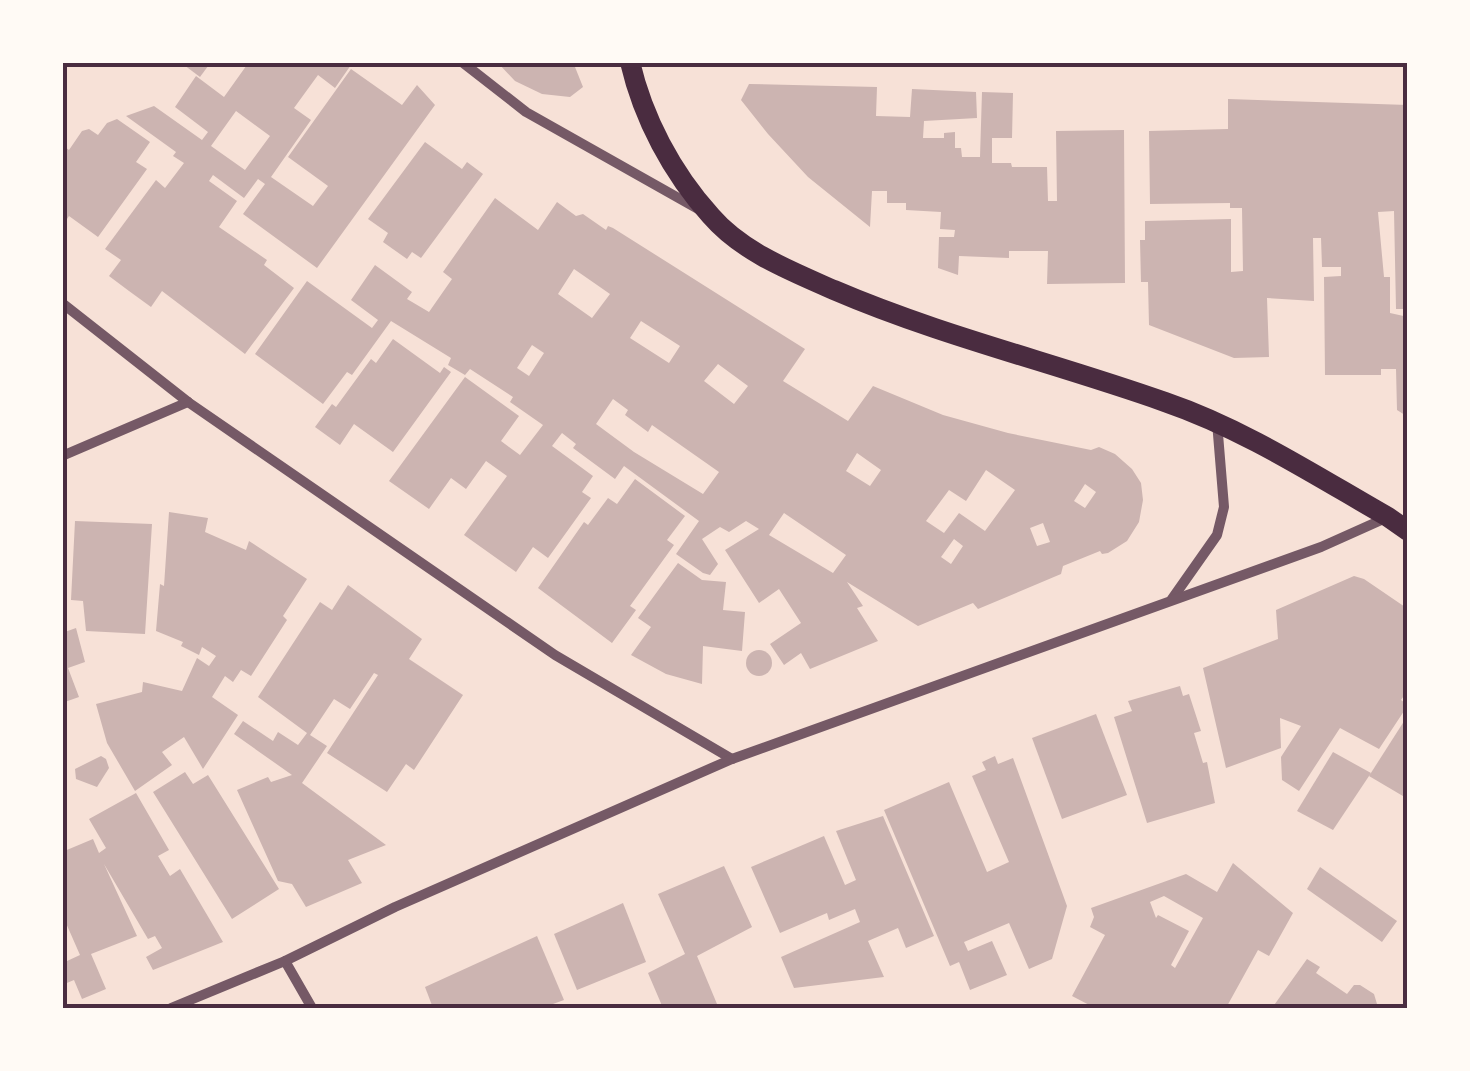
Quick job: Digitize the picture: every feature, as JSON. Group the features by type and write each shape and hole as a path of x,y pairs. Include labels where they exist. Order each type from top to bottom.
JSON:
{"main road":[{"path":"630,62 639,100 662,145 712,217 748,248 894,316 1168,402 1216,422 1408,531"}],"street":[{"path":"462,62 526,112 712,217"},
{"path":"62,303 188,402 554,655 732,759"},
{"path":"62,456 188,402"},
{"path":"1172,600 1217,535 1224,507 1216,422"},
{"path":"171,1008 285,961 395,907 732,759 1320,547 1388,517"},
{"path":"285,961 312,1008"}],"building":[{"path":"180,62 211,62 200,77"},
{"path":"249,62 353,62 335,88 318,75 294,108 311,120 271,177 313,206 328,186 288,157 351,69 402,105 417,85 435,105 317,268 243,214 265,184 258,179 244,198 213,175 209,181 237,201 219,227 267,260 264,265 294,288 245,354 162,291 151,307 109,276 121,260 105,249 156,180 165,188 184,163 173,156 176,152 126,116 154,106 202,140 208,132 175,107 196,76 224,97","holes":["236,111 270,136 245,170 211,146"]},
{"path":"497,62 573,62 583,87 570,97 542,94 515,81"},
{"path":"749,84 877,87 876,116 910,117 912,89 976,92 977,118 924,121 923,138 944,138 944,133 955,132 955,148 961,148 962,157 980,157 982,92 1013,93 1012,138 992,138 992,163 1047,167 1048,201 1057,201 1056,131 1124,130 1125,283 1047,284 1048,251 1009,251 1009,258 959,256 958,275 938,268 939,237 954,237 955,230 940,229 941,212 906,210 906,203 887,203 887,191 872,191 870,227 808,177 768,134 741,100"},
{"path":"1228,99 1408,105 1408,309 1396,309 1394,211 1378,212 1384,277 1390,277 1390,313 1408,317 1408,417 1397,410 1396,369 1381,369 1381,375 1325,375 1324,277 1341,276 1341,267 1322,267 1321,238 1313,238 1314,301 1267,298 1269,357 1234,358 1149,325 1148,282 1141,282 1140,240 1145,240 1145,221 1231,219 1231,272 1243,271 1242,208 1230,208 1230,203 1150,204 1149,131 1228,129"},
{"path":"117,119 150,142 136,162 147,169 98,237 69,216 62,216 62,145 69,150 82,131 89,129 98,135 107,123"},
{"path":"425,142 462,169 467,162 483,174 421,258 412,252 407,259 383,242 388,233 368,219"},
{"path":"495,198 538,230 557,202 606,230 608,226 613,228 805,349 783,381 848,421 873,386 943,415 1008,433 1091,450 1099,447 1115,454 1141,483 1139,522 1127,541 1108,553 1100,551 1063,566 1061,574 978,609 973,603 918,626 847,582 863,606 857,608 878,641 810,669 801,653 784,665 770,644 801,623 779,589 759,603 725,550 759,529 746,521 729,532 720,527 702,539 718,564 710,575 703,573 676,554 699,521 624,466 615,479 573,448 576,444 562,433 552,446 593,476 582,492 591,498 548,558 533,547 516,572 464,535 507,476 486,461 466,489 451,478 429,509 389,481 465,377 519,416 501,441 520,455 543,425 510,402 513,397 470,369 465,375 448,365 451,358 391,321 352,375 347,372 323,404 255,354 307,281 372,328 378,320 351,300 375,265 412,292 407,299 429,312 452,279 443,272","holes":["574,269 610,294 592,318 558,294","641,321 680,346 669,363 630,338","532,345 544,353 529,376 517,368","718,364 748,386 734,404 704,381","613,399 628,410 625,415 648,432 652,425 719,472 703,494 596,424","857,453 881,470 870,486 846,471","986,470 1015,490 985,531 959,513 944,533 926,521 949,490 966,501","1085,484 1096,492 1085,508 1074,501","784,513 846,555 833,573 769,535","1043,523 1050,542 1037,546 1030,528","954,539 963,546 951,564 941,557"]},
{"path":"393,339 440,373 444,367 451,372 393,452 354,424 340,445 315,427 332,404 336,407 371,359 376,363"},
{"path":"635,479 685,516 667,540 674,545 630,606 636,610 612,643 538,588 584,522 588,525 608,498 617,504"},
{"path":"169,512 208,518 205,532 246,550 249,541 307,579 283,616 287,620 251,676 241,670 233,682 225,676 212,697 238,715 203,769 184,737 162,752 172,765 135,791 107,743 96,704 142,692 143,682 182,691 197,658 209,666 216,656 202,647 199,655 181,646 183,642 156,631 160,584 164,586"},
{"path":"75,521 152,524 145,634 86,631 83,601 71,600"},
{"path":"678,563 702,580 726,582 723,610 745,612 742,651 703,646 702,684 666,674 631,655 651,627 638,618"},
{"path":"1354,576 1408,609 1408,690 1401,700 1408,705 1379,749 1340,728 1299,791 1282,780 1281,757 1301,726 1280,718 1281,748 1226,768 1203,668 1278,639 1276,610"},
{"path":"348,585 422,639 409,659 463,695 414,770 406,764 387,792 327,753 378,675 374,673 350,709 334,699 310,735 327,746 302,783 386,845 348,860 362,883 306,907 292,884 278,881 237,790 268,777 271,782 292,775 234,734 243,721 273,741 278,732 298,745 307,733 258,697 320,602 332,610"},
{"path":"76,628 85,662 68,668 79,697 62,703 62,633"},
{"path":"759,650 768,654 772,663 768,672 759,676 750,672 746,663 750,654"},
{"path":"1180,686 1183,696 1189,694 1201,731 1194,733 1203,763 1207,762 1215,803 1147,823 1114,717 1132,711 1128,701"},
{"path":"1096,714 1127,795 1062,819 1032,738"},
{"path":"1408,715 1408,799 1369,776"},
{"path":"1333,752 1371,773 1333,830 1297,811"},
{"path":"101,756 109,768 97,787 76,779 75,769"},
{"path":"995,756 998,764 1013,758 1067,906 1052,959 1029,969 1009,923 964,942 968,951 992,941 1007,975 970,990 959,962 950,966 884,810 949,782 987,872 1009,862 972,776 986,770 982,762"},
{"path":"185,772 193,784 208,775 279,889 232,919 153,792"},
{"path":"136,793 169,850 158,856 170,876 180,869 223,942 153,970 146,957 162,948 155,936 148,939 104,864 137,936 91,954 106,989 82,999 74,980 62,985 62,951 67,961 80,955 62,914 62,852 93,839 99,853 106,848 89,819"},
{"path":"883,816 934,936 906,948 898,928 868,941 884,977 794,988 781,957 860,922 855,909 829,920 827,913 780,933 751,867 824,836 845,885 856,880 836,831"},
{"path":"1233,863 1293,913 1269,956 1258,950 1226,1008 1095,1008 1072,996 1105,935 1090,927 1094,917 1091,908 1186,874 1217,892","holes":["1164,896 1203,918 1175,968 1171,965 1189,931 1158,915 1156,918 1150,902"]},
{"path":"724,866 752,927 697,956 717,1004 663,1008 648,973 685,954 658,894"},
{"path":"1320,867 1397,921 1382,942 1307,889"},
{"path":"623,903 646,962 577,990 554,934"},
{"path":"537,936 564,1000 542,1008 433,1008 425,987"},
{"path":"1307,959 1320,967 1316,973 1347,994 1354,985 1360,985 1374,994 1377,1004 1374,1008 1272,1008"}]}
